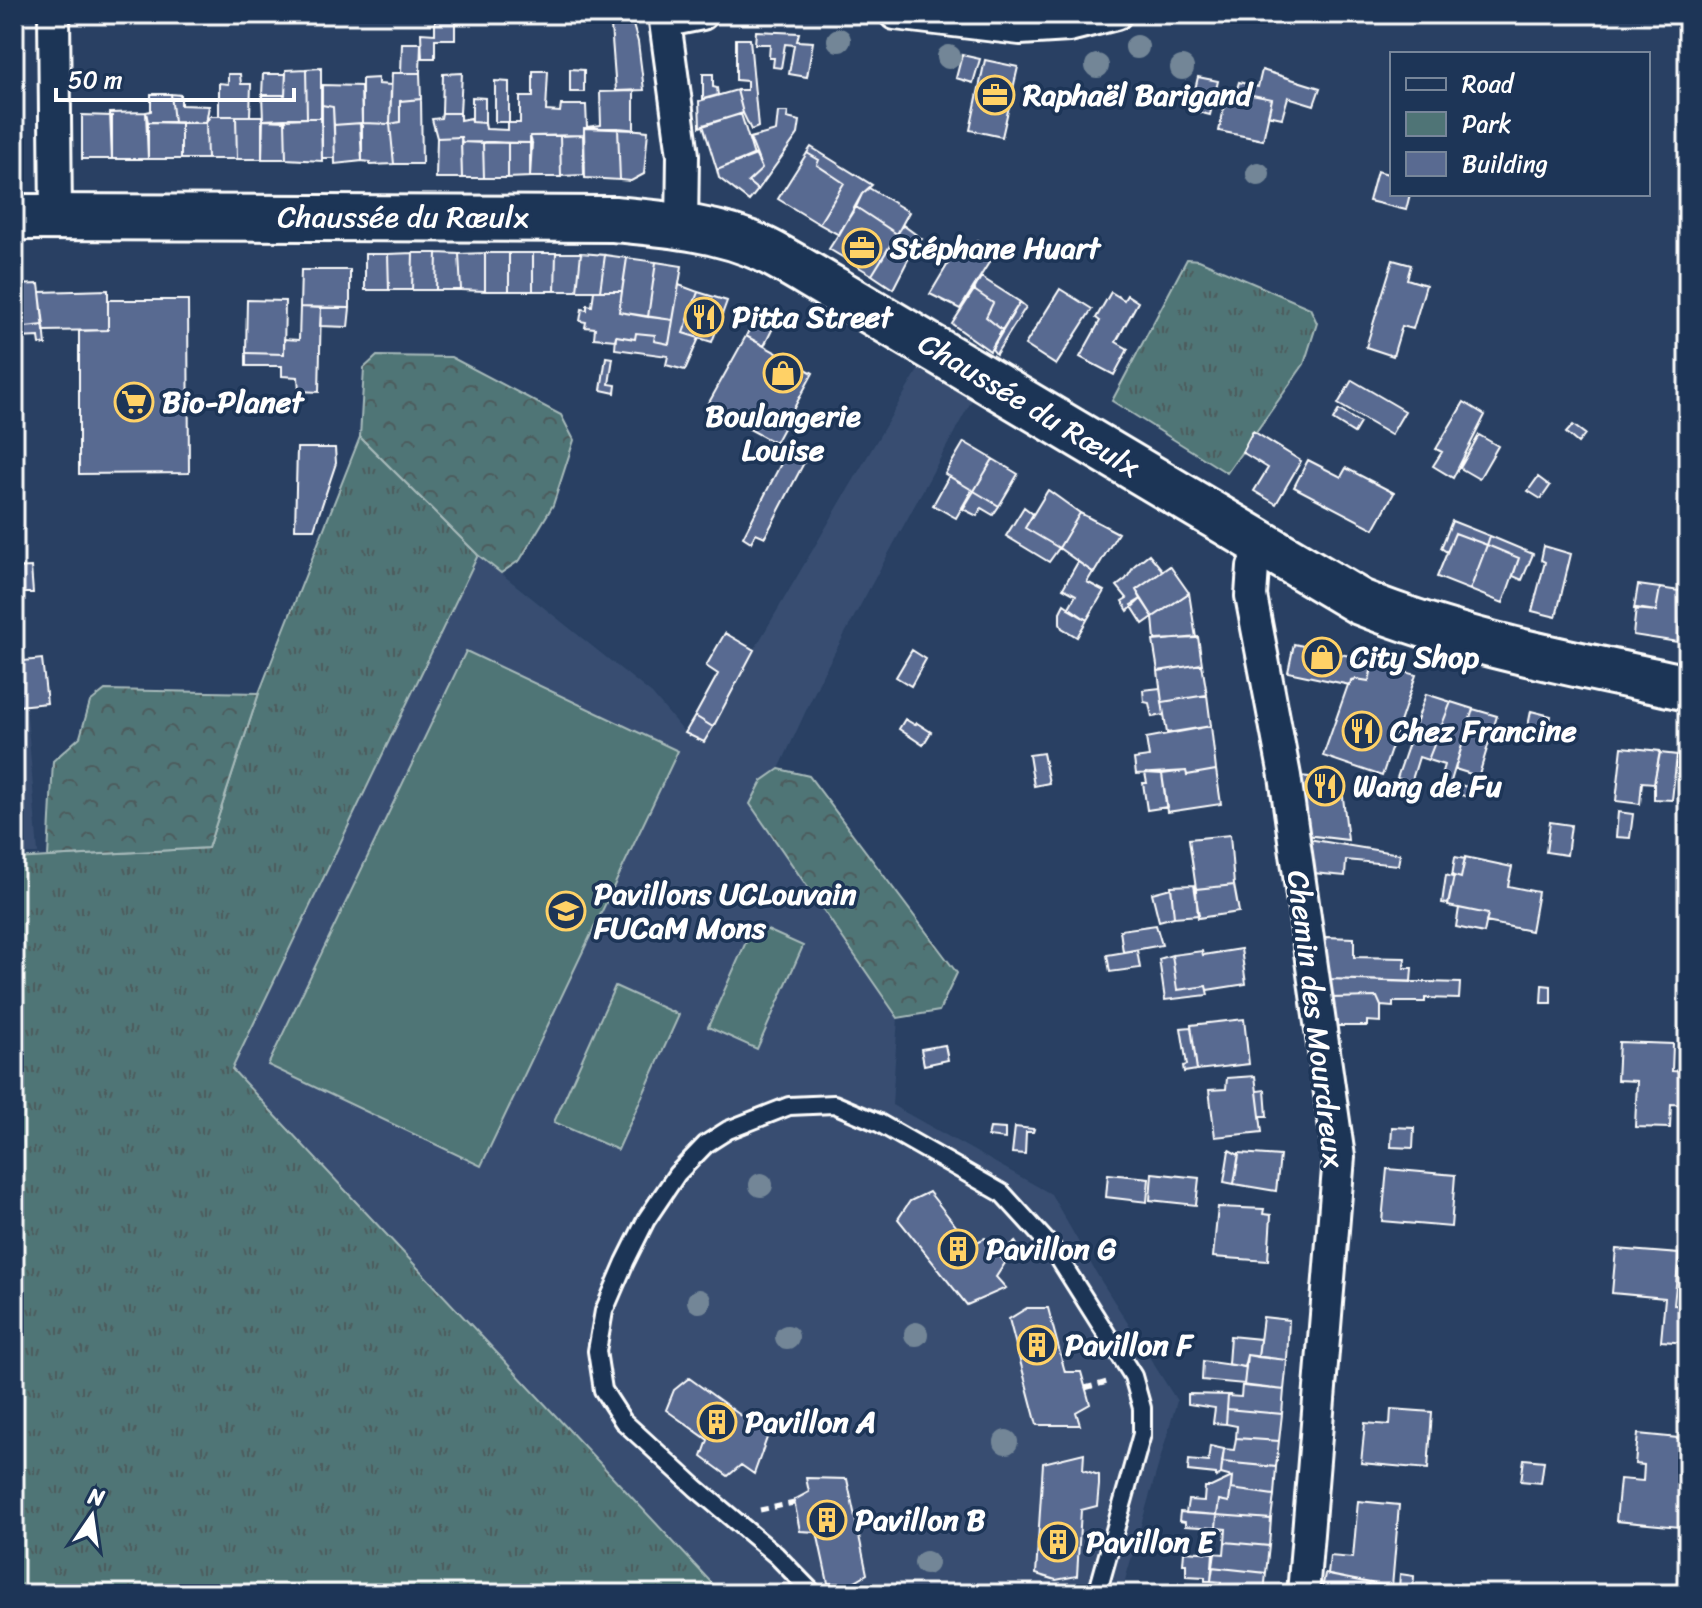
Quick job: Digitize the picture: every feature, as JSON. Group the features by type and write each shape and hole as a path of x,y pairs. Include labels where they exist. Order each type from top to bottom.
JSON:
{"main road":[{"name":"Chaussée du Rœulx","path":"35,217 614,219 722,235 765,250 900,327 1360,602 1405,620 1506,648 1688,688"}],"street":[{"path":"35,217 54,14"},
{"path":"682,227 683,155 665,17 702,14"},
{"path":"895,14 1020,29 1069,26 1116,14"},
{"name":"Chemin des Mourdreux","path":"1262,545 1253,567 1251,596 1285,776 1339,1157 1303,1594"}],"lane":[{"path":"814,1594 776,1555 623,1421 603,1390 597,1351 604,1311 646,1220 677,1174 706,1144 753,1118 789,1106 834,1104 879,1123 1002,1193 1053,1249 1133,1376 1142,1408 1142,1434 1097,1594"}],"shaded area":[{"name":"Pavillons UCLouvain FUCaM Mons","path":"921,365 973,398 823,674 779,769 762,781 750,804 898,1018 892,1105 1051,1194 1098,1276 1177,1401 1121,1594 722,1594 232,1069 478,555 652,694 685,733 704,742 754,650"},
{"path":"14,560 31,762 38,854 14,854"}],"green space":[{"path":"1187,259 1199,260 1310,308 1317,323 1304,364 1227,473 1112,401"},
{"path":"377,356 451,357 561,415 574,440 553,505 520,560 501,573 478,555 360,437 364,368"},
{"path":"360,437 478,555 232,1069 722,1594 14,1594 14,859 208,848 259,693"},
{"path":"466,651 678,751 481,1166 268,1065"},
{"path":"105,690 259,693 208,848 48,857 53,761 80,737 90,702"},
{"path":"779,769 809,776 957,973 939,1011 898,1018 750,804 762,781"},
{"path":"754,924 803,946 757,1049 708,1027"},
{"path":"615,986 679,1015 618,1150 554,1122"}],"building":[{"path":"435,14 455,14 455,39 435,39 435,58 422,58 421,33 435,34"},
{"path":"609,14 629,14 633,25 611,26"},
{"path":"633,25 644,90 616,91 611,26"},
{"path":"756,31 799,33 797,41 813,42 807,77 789,74 794,45 785,44 781,68 773,67 774,58 769,58 770,44 755,44"},
{"path":"736,39 750,39 758,127 751,130 737,90 747,90 747,81 736,80"},
{"path":"402,43 421,43 420,73 401,73"},
{"path":"962,55 980,59 973,83 956,78"},
{"path":"985,60 1018,67 1002,137 970,130"},
{"path":"321,68 321,118 307,118 306,69"},
{"path":"306,69 307,118 263,120 262,95 285,95 286,70"},
{"path":"570,69 584,70 584,92 570,92"},
{"path":"1262,70 1320,88 1314,105 1288,97 1282,118 1268,115 1272,99 1236,92 1239,82 1258,87"},
{"path":"533,71 548,71 546,111 560,112 561,105 586,105 587,127 601,125 600,92 634,91 634,130 584,128 584,135 530,136 532,143 462,142 461,137 437,138 432,119 441,118 442,113 460,113 460,120 471,118 472,122 485,123 486,129 508,130 508,123 520,123 520,97 533,97"},
{"path":"392,73 420,73 421,99 400,101 400,122 390,124"},
{"path":"462,73 460,113 442,113 443,74"},
{"path":"228,74 240,74 241,84 251,84 250,116 219,116 219,83 228,84"},
{"path":"263,74 286,74 285,95 262,95"},
{"path":"703,74 713,74 713,87 717,88 718,95 703,99"},
{"path":"1198,77 1218,81 1210,115 1190,110"},
{"path":"378,78 378,84 391,85 390,124 362,123 362,79"},
{"path":"495,81 509,82 509,122 495,122"},
{"path":"322,85 361,86 362,123 334,125 333,107 322,105"},
{"path":"737,90 743,113 700,127 699,101"},
{"path":"1228,90 1272,99 1263,140 1219,131"},
{"path":"151,94 171,94 174,122 148,122 146,112 151,111"},
{"path":"171,94 181,95 181,105 209,106 206,123 174,122"},
{"path":"472,97 485,98 485,123 472,122"},
{"path":"421,99 422,164 394,164 390,124 400,122 400,101"},
{"path":"322,105 333,107 335,158 322,158"},
{"path":"146,112 148,159 112,159 110,113"},
{"path":"778,112 788,112 787,118 800,121 798,134 758,190 748,182 762,169 750,138 776,131"},
{"path":"741,114 754,156 717,170 703,125"},
{"path":"82,115 112,116 112,159 82,159"},
{"path":"210,116 236,116 237,159 207,159 206,123"},
{"path":"236,116 262,116 262,159 237,159"},
{"path":"289,118 321,118 322,161 286,159 285,121"},
{"path":"263,120 285,121 286,159 262,159"},
{"path":"148,122 181,123 181,159 148,159"},
{"path":"181,123 206,123 207,159 181,159"},
{"path":"360,123 362,161 335,164 334,125"},
{"path":"362,123 390,124 394,164 370,165 370,162 362,161"},
{"path":"584,128 618,128 620,180 585,178"},
{"path":"618,128 648,131 644,174 631,181 620,180"},
{"path":"14,133 19,133 18,176 14,176"},
{"path":"583,135 584,175 561,176 560,136"},
{"path":"530,136 560,136 561,177 530,177"},
{"path":"461,137 462,178 436,178 437,138"},
{"path":"461,142 483,143 484,178 462,178"},
{"path":"485,142 508,143 508,178 484,178"},
{"path":"508,143 532,143 530,177 508,178"},
{"path":"811,147 872,185 862,194 839,235 819,224 844,183 817,165 819,160 807,153"},
{"path":"807,153 819,160 817,165 844,183 819,224 778,199"},
{"path":"755,154 762,169 748,182 758,190 749,201 719,178 717,170"},
{"path":"1377,171 1390,174 1390,196 1410,196 1406,210 1369,201"},
{"path":"869,188 909,212 897,234 856,207"},
{"path":"856,207 897,234 872,275 829,249"},
{"path":"903,225 922,239 893,289 872,275"},
{"path":"978,241 995,253 960,309 930,294 955,252 968,259"},
{"path":"413,253 412,290 389,290 388,254"},
{"path":"413,253 437,253 436,290 412,290"},
{"path":"437,253 459,254 461,290 436,290"},
{"path":"485,253 485,291 461,290 459,254"},
{"path":"485,253 509,253 509,291 485,291"},
{"path":"509,253 533,253 533,291 509,291"},
{"path":"533,253 556,253 555,291 533,291"},
{"path":"556,253 581,253 577,291 555,291"},
{"path":"581,253 605,255 600,291 577,291"},
{"path":"365,254 388,254 389,290 365,290"},
{"path":"605,255 627,258 622,291 600,291"},
{"path":"627,258 656,262 648,317 619,312"},
{"path":"1393,260 1411,265 1407,279 1426,285 1413,329 1402,326 1393,356 1366,347"},
{"path":"656,262 682,266 673,320 648,317"},
{"path":"301,270 350,270 350,308 300,307"},
{"path":"981,277 1020,302 1002,330 986,317 993,303 974,290"},
{"path":"39,284 44,325 15,328 14,285"},
{"path":"679,285 698,292 683,333 699,338 685,370 666,365 668,356 615,349 616,336 635,339 636,333 655,335 654,341 669,344"},
{"path":"1060,289 1092,309 1056,365 1025,345"},
{"path":"108,290 108,330 44,331 40,292"},
{"path":"974,290 993,303 986,317 1002,330 990,351 952,324"},
{"path":"594,291 622,291 619,312 673,320 669,344 654,341 655,335 636,333 635,339 616,336 615,340 594,338 595,328 585,327 586,322 580,321 582,309 592,306"},
{"path":"698,292 727,301 712,342 683,333"},
{"path":"1111,292 1124,300 1127,295 1138,302 1116,342 1128,349 1114,375 1080,357 1100,321 1096,318"},
{"name":"Bio-Planet","path":"108,300 188,300 189,473 79,474 79,331 108,330"},
{"path":"247,300 285,301 284,354 246,353"},
{"path":"1020,302 1026,307 996,354 992,349"},
{"path":"300,307 321,308 319,392 299,391 298,377 282,376 282,366 246,366 246,353 284,354 284,339 299,340"},
{"path":"321,308 350,308 348,327 320,326"},
{"path":"755,317 774,326 764,346 746,336"},
{"path":"44,325 46,345 40,344 39,337 17,338 22,398 14,399 15,328"},
{"path":"746,336 813,373 775,443 707,406"},
{"path":"606,357 613,358 609,384 616,385 615,393 601,390"},
{"path":"1352,380 1405,411 1391,435 1338,404"},
{"path":"1464,402 1485,415 1453,478 1433,466 1442,452 1436,449"},
{"path":"1339,410 1360,423 1354,433 1333,420"},
{"path":"1573,425 1585,434 1578,443 1566,433"},
{"path":"1253,431 1301,461 1276,504 1254,491 1268,468 1242,452"},
{"path":"1479,435 1498,446 1479,479 1460,468"},
{"path":"964,442 993,459 974,491 945,474"},
{"path":"297,448 335,448 336,463 314,529 295,529"},
{"path":"788,450 806,459 765,537 756,533 751,542 743,537"},
{"path":"993,459 1018,474 999,506 974,491"},
{"path":"1308,460 1341,477 1346,468 1394,493 1374,529 1294,487"},
{"path":"949,476 972,490 956,518 933,505"},
{"path":"1538,477 1550,486 1541,499 1528,491"},
{"path":"1048,490 1080,513 1059,548 1025,528"},
{"path":"974,491 999,506 993,515 981,508 977,516 963,509"},
{"path":"1024,507 1033,514 1025,528 1059,548 1049,562 1006,536"},
{"path":"1080,513 1118,533 1094,573 1059,548"},
{"path":"1452,521 1490,536 1487,545 1455,533 1447,552 1441,548"},
{"path":"1455,533 1487,545 1470,590 1437,577"},
{"path":"1490,536 1533,554 1522,580 1513,576 1519,558 1487,545"},
{"path":"1487,545 1519,558 1503,603 1470,590"},
{"path":"1544,546 1571,554 1556,617 1532,611 1545,562 1541,560"},
{"path":"1149,554 1163,571 1136,590 1141,599 1128,611 1122,601 1127,598 1117,586"},
{"path":"1078,562 1093,572 1087,582 1104,591 1087,620 1068,609 1076,595 1063,588"},
{"path":"1170,566 1189,593 1153,617 1136,590"},
{"path":"31,567 33,593 14,593 14,568"},
{"path":"1638,585 1660,588 1656,611 1634,609"},
{"path":"1660,588 1686,592 1678,642 1633,635 1636,608 1656,611"},
{"path":"1189,593 1196,638 1155,640 1153,617"},
{"path":"1141,599 1153,617 1143,624 1131,605"},
{"path":"1064,604 1087,620 1077,637 1060,624"},
{"path":"725,633 754,650 713,727 695,716 718,674 706,666"},
{"path":"1198,637 1202,664 1158,671 1153,641"},
{"path":"22,640 24,661 42,659 47,703 18,706 14,641"},
{"path":"1294,644 1373,661 1369,681 1351,680 1350,685 1288,672"},
{"path":"912,650 926,659 911,686 896,677"},
{"path":"1373,663 1416,675 1382,776 1323,756 1348,685 1356,679 1369,681"},
{"path":"1202,664 1207,695 1162,702 1158,671"},
{"path":"1160,688 1164,715 1152,717 1149,703 1144,702 1143,690"},
{"path":"1426,694 1451,702 1428,760 1419,757 1411,783 1397,778"},
{"path":"1207,695 1211,726 1167,733 1162,702"},
{"path":"1451,702 1473,709 1448,791 1437,788 1444,765 1428,760"},
{"path":"1473,709 1497,716 1472,798 1454,793 1457,784 1467,787 1471,774 1455,769"},
{"path":"1531,711 1551,716 1548,730 1528,726"},
{"path":"695,716 713,727 704,742 685,733"},
{"path":"905,719 931,732 923,745 899,729"},
{"path":"1211,726 1216,770 1187,775 1186,771 1136,774 1134,759 1149,757 1146,738"},
{"path":"1622,747 1660,751 1654,783 1642,782 1640,804 1616,801"},
{"path":"1043,753 1049,783 1034,786 1029,755"},
{"path":"1660,753 1677,755 1672,800 1654,799"},
{"path":"1216,770 1221,804 1167,812 1162,774 1186,771 1187,775"},
{"path":"1145,773 1162,774 1167,807 1147,810 1143,783 1147,783"},
{"path":"1299,776 1341,780 1348,840 1306,835"},
{"path":"1618,812 1633,814 1630,838 1616,837"},
{"path":"1550,822 1571,825 1567,855 1546,852"},
{"path":"1230,835 1234,885 1196,889 1189,839"},
{"path":"1308,839 1400,854 1398,865 1346,860 1345,876 1313,873"},
{"path":"1455,857 1465,859 1461,878 1454,876 1448,904 1442,903 1446,875 1452,877"},
{"path":"1465,857 1512,867 1508,886 1538,892 1531,931 1486,922 1488,914 1448,906 1454,876 1461,878"},
{"path":"1194,885 1199,915 1174,917 1171,886"},
{"path":"1234,885 1239,912 1198,918 1196,889"},
{"path":"1171,888 1174,917 1159,921 1152,893"},
{"path":"1459,908 1488,914 1484,933 1456,927"},
{"path":"1156,925 1162,945 1123,952 1120,930"},
{"path":"1325,937 1354,938 1354,957 1405,958 1404,968 1412,968 1411,982 1329,979"},
{"path":"1241,949 1246,984 1207,990 1206,986 1177,990 1172,955 1202,951 1203,955"},
{"path":"1137,950 1140,968 1110,972 1107,955"},
{"path":"1172,955 1177,990 1206,986 1208,995 1165,1000 1159,959"},
{"path":"1329,979 1460,983 1459,999 1425,998 1425,1002 1393,1002 1393,1007 1381,1006 1377,997 1330,998"},
{"path":"1542,985 1551,986 1551,1003 1541,1003"},
{"path":"1377,997 1381,1006 1381,1022 1367,1021 1367,1026 1333,1026 1330,998"},
{"path":"1244,1019 1249,1064 1197,1070 1191,1025"},
{"path":"1191,1027 1197,1070 1184,1072 1183,1066 1187,1065 1181,1028"},
{"path":"1619,1042 1673,1044 1672,1071 1688,1072 1688,1105 1671,1104 1670,1128 1635,1127 1637,1081 1617,1080"},
{"path":"945,1045 948,1060 924,1065 921,1049"},
{"path":"1255,1076 1262,1132 1215,1137 1209,1090 1226,1089 1227,1078"},
{"path":"1265,1090 1267,1116 1260,1116 1257,1091"},
{"path":"1015,1127 1034,1129 1033,1132 1026,1132 1025,1154 1012,1153"},
{"path":"1392,1127 1414,1128 1413,1148 1391,1147"},
{"path":"990,1128 1005,1129 1005,1139 988,1137"},
{"path":"1229,1150 1239,1155 1234,1184 1224,1182"},
{"path":"1239,1153 1280,1156 1276,1191 1234,1184"},
{"path":"1387,1169 1455,1175 1451,1227 1382,1221"},
{"path":"1152,1173 1199,1178 1196,1205 1150,1200"},
{"path":"1108,1174 1149,1178 1147,1202 1106,1197"},
{"name":"Pavillon G","path":"929,1192 971,1245 985,1238 1005,1263 996,1277 1006,1288 967,1305 898,1219 910,1201"},
{"path":"1218,1207 1264,1209 1263,1214 1271,1215 1268,1261 1213,1257"},
{"path":"1616,1249 1679,1254 1674,1305 1688,1306 1688,1343 1661,1341 1665,1298 1612,1293"},
{"name":"Pavillon F","path":"1027,1308 1048,1308 1065,1372 1081,1372 1090,1404 1076,1412 1080,1425 1037,1425 1009,1319"},
{"path":"1263,1317 1289,1320 1287,1360 1258,1357"},
{"path":"1230,1336 1260,1339 1258,1357 1247,1355 1244,1367 1228,1364"},
{"path":"1247,1355 1287,1360 1284,1390 1244,1386"},
{"path":"1203,1361 1246,1367 1244,1384 1202,1380"},
{"name":"Pavillon A","path":"689,1378 768,1435 754,1474 741,1465 728,1476 702,1457 708,1440 666,1410 674,1390"},
{"path":"1242,1385 1284,1390 1282,1414 1227,1409 1228,1396 1241,1397"},
{"path":"1188,1394 1231,1395 1228,1396 1226,1424 1213,1423 1215,1408 1188,1404"},
{"path":"1227,1409 1282,1414 1279,1441 1236,1438 1237,1426 1226,1424"},
{"path":"1391,1409 1432,1412 1428,1469 1361,1463 1365,1423 1390,1425"},
{"path":"1638,1434 1688,1439 1688,1469 1685,1469 1680,1527 1616,1521 1620,1479 1643,1481 1644,1465 1635,1464"},
{"path":"1236,1438 1279,1441 1276,1467 1222,1462 1224,1449 1234,1450"},
{"path":"1210,1446 1224,1449 1221,1474 1216,1477 1216,1474 1188,1471 1189,1460 1208,1462"},
{"name":"Pavillon E","path":"1084,1453 1083,1470 1099,1475 1099,1485 1097,1506 1081,1510 1077,1576 1056,1580 1036,1574 1043,1463"},
{"path":"1524,1459 1544,1461 1541,1483 1521,1481"},
{"path":"1222,1462 1276,1467 1274,1495 1231,1489 1232,1477 1221,1474"},
{"path":"1232,1477 1229,1502 1219,1500 1217,1515 1186,1513 1188,1500 1204,1501 1205,1487"},
{"name":"Pavillon B","path":"806,1478 847,1479 867,1574 850,1584 828,1583 817,1532 800,1531 794,1500 809,1492"},
{"path":"1231,1489 1274,1495 1271,1519 1217,1515 1219,1500 1229,1502"},
{"path":"1358,1501 1399,1505 1392,1587 1328,1575 1330,1556 1353,1558"},
{"path":"1180,1512 1217,1515 1216,1528 1185,1526 1185,1522 1179,1521"},
{"path":"1217,1515 1271,1519 1269,1546 1225,1542 1226,1529 1216,1528"},
{"path":"1225,1542 1269,1546 1266,1573 1212,1567 1213,1553 1224,1554"},
{"path":"1184,1551 1215,1553 1211,1581 1205,1581 1205,1577 1186,1576"},
{"path":"1212,1567 1266,1573 1264,1594 1220,1594 1221,1582 1211,1581"},
{"path":"1325,1574 1369,1583 1367,1594 1321,1594"},
{"path":"1400,1574 1414,1576 1413,1591 1420,1594 1367,1594 1369,1583 1399,1588"}],"place":[{"name":"Raphaël Barigand","path":"995,95"},
{"name":"Stéphane Huart","path":"862,248"},
{"name":"Pitta Street","path":"704,317"},
{"name":"Boulangerie Louise","path":"783,373"},
{"name":"Bio-Planet","path":"134,402"},
{"name":"City Shop","path":"1322,657"},
{"name":"Chez Francine","path":"1362,731"},
{"name":"Wang de Fu","path":"1325,786"},
{"name":"Pavillons UCLouvain FUCaM Mons","path":"566,911"},
{"name":"Pavillon G","path":"958,1249"},
{"name":"Pavillon F","path":"1037,1345"},
{"name":"Pavillon A","path":"717,1422"},
{"name":"Pavillon B","path":"827,1520"},
{"name":"Pavillon E","path":"1058,1542"}]}
